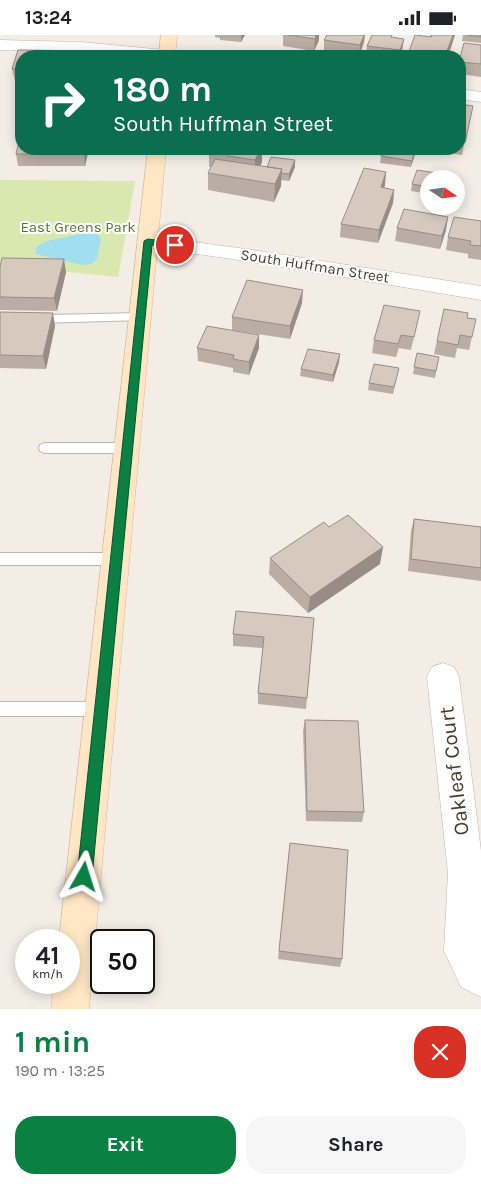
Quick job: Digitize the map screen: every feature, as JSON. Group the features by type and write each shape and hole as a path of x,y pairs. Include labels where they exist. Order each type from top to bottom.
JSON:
{"main road":[{"path":"169,35 170,50"},
{"path":"70,1009 102,709 156,155"}],"street":[{"path":"0,45 81,47 111,50"},
{"path":"466,95 481,97"},
{"name":"South Huffman Street","path":"148,241 481,293"},
{"name":"Oakleaf Court","path":"443,677 466,873 463,951 474,974 481,978"}],"lane":[{"path":"0,320 141,317"},
{"path":"45,448 128,448"},
{"path":"0,559 117,559"},
{"path":"0,709 102,709"}],"green space":[{"name":"East Greens Park","path":"0,180 135,181 118,277 0,265"}],"water":[{"path":"95,232 101,238 97,259 91,264 82,265 36,254 36,247 47,241"}],"building":[{"path":"288,35 316,35 315,39"},
{"path":"327,35 364,35 360,45 324,40"},
{"path":"372,35 392,35 391,37 404,39 400,50 367,46"},
{"path":"415,35 431,37 432,35 453,35 447,50 409,50"},
{"path":"464,43 481,45 481,64 466,63 466,50 462,50"},
{"path":"466,105 473,106 466,138"},
{"path":"229,155 258,155 255,160"},
{"path":"381,155 414,155 412,161"},
{"path":"271,157 295,160 289,174 281,173 282,169 267,167"},
{"path":"215,159 282,169 275,184 208,173"},
{"path":"364,168 386,172 381,187 394,190 379,230 341,224"},
{"path":"417,170 420,170 420,185 412,184"},
{"path":"404,209 420,212 420,215 448,217 442,236 397,228"},
{"path":"454,217 481,221 481,246 470,245 471,241 448,237"},
{"path":"2,258 64,259 54,298 0,297 0,267"},
{"path":"247,280 303,290 290,326 232,317"},
{"path":"384,305 420,311 414,337 401,335 398,344 374,340"},
{"path":"444,309 468,313 467,318 476,319 472,337 460,335 458,345 437,341"},
{"path":"0,312 53,313 43,356 0,355"},
{"path":"207,326 259,335 249,362 233,359 234,355 197,348"},
{"path":"308,349 340,354 333,375 301,369"},
{"path":"417,353 439,357 436,371 414,367"},
{"path":"374,364 399,368 394,387 369,383"},
{"path":"348,515 383,547 310,597 270,558 324,522 329,527"},
{"path":"414,519 481,527 481,568 411,559"},
{"path":"236,611 314,618 307,698 258,693 264,637 233,634"},
{"path":"305,720 358,721 364,812 307,811"},
{"path":"290,843 348,850 342,959 279,951"}],"route":[{"path":"84,877 116,577 148,241 175,245"}]}
